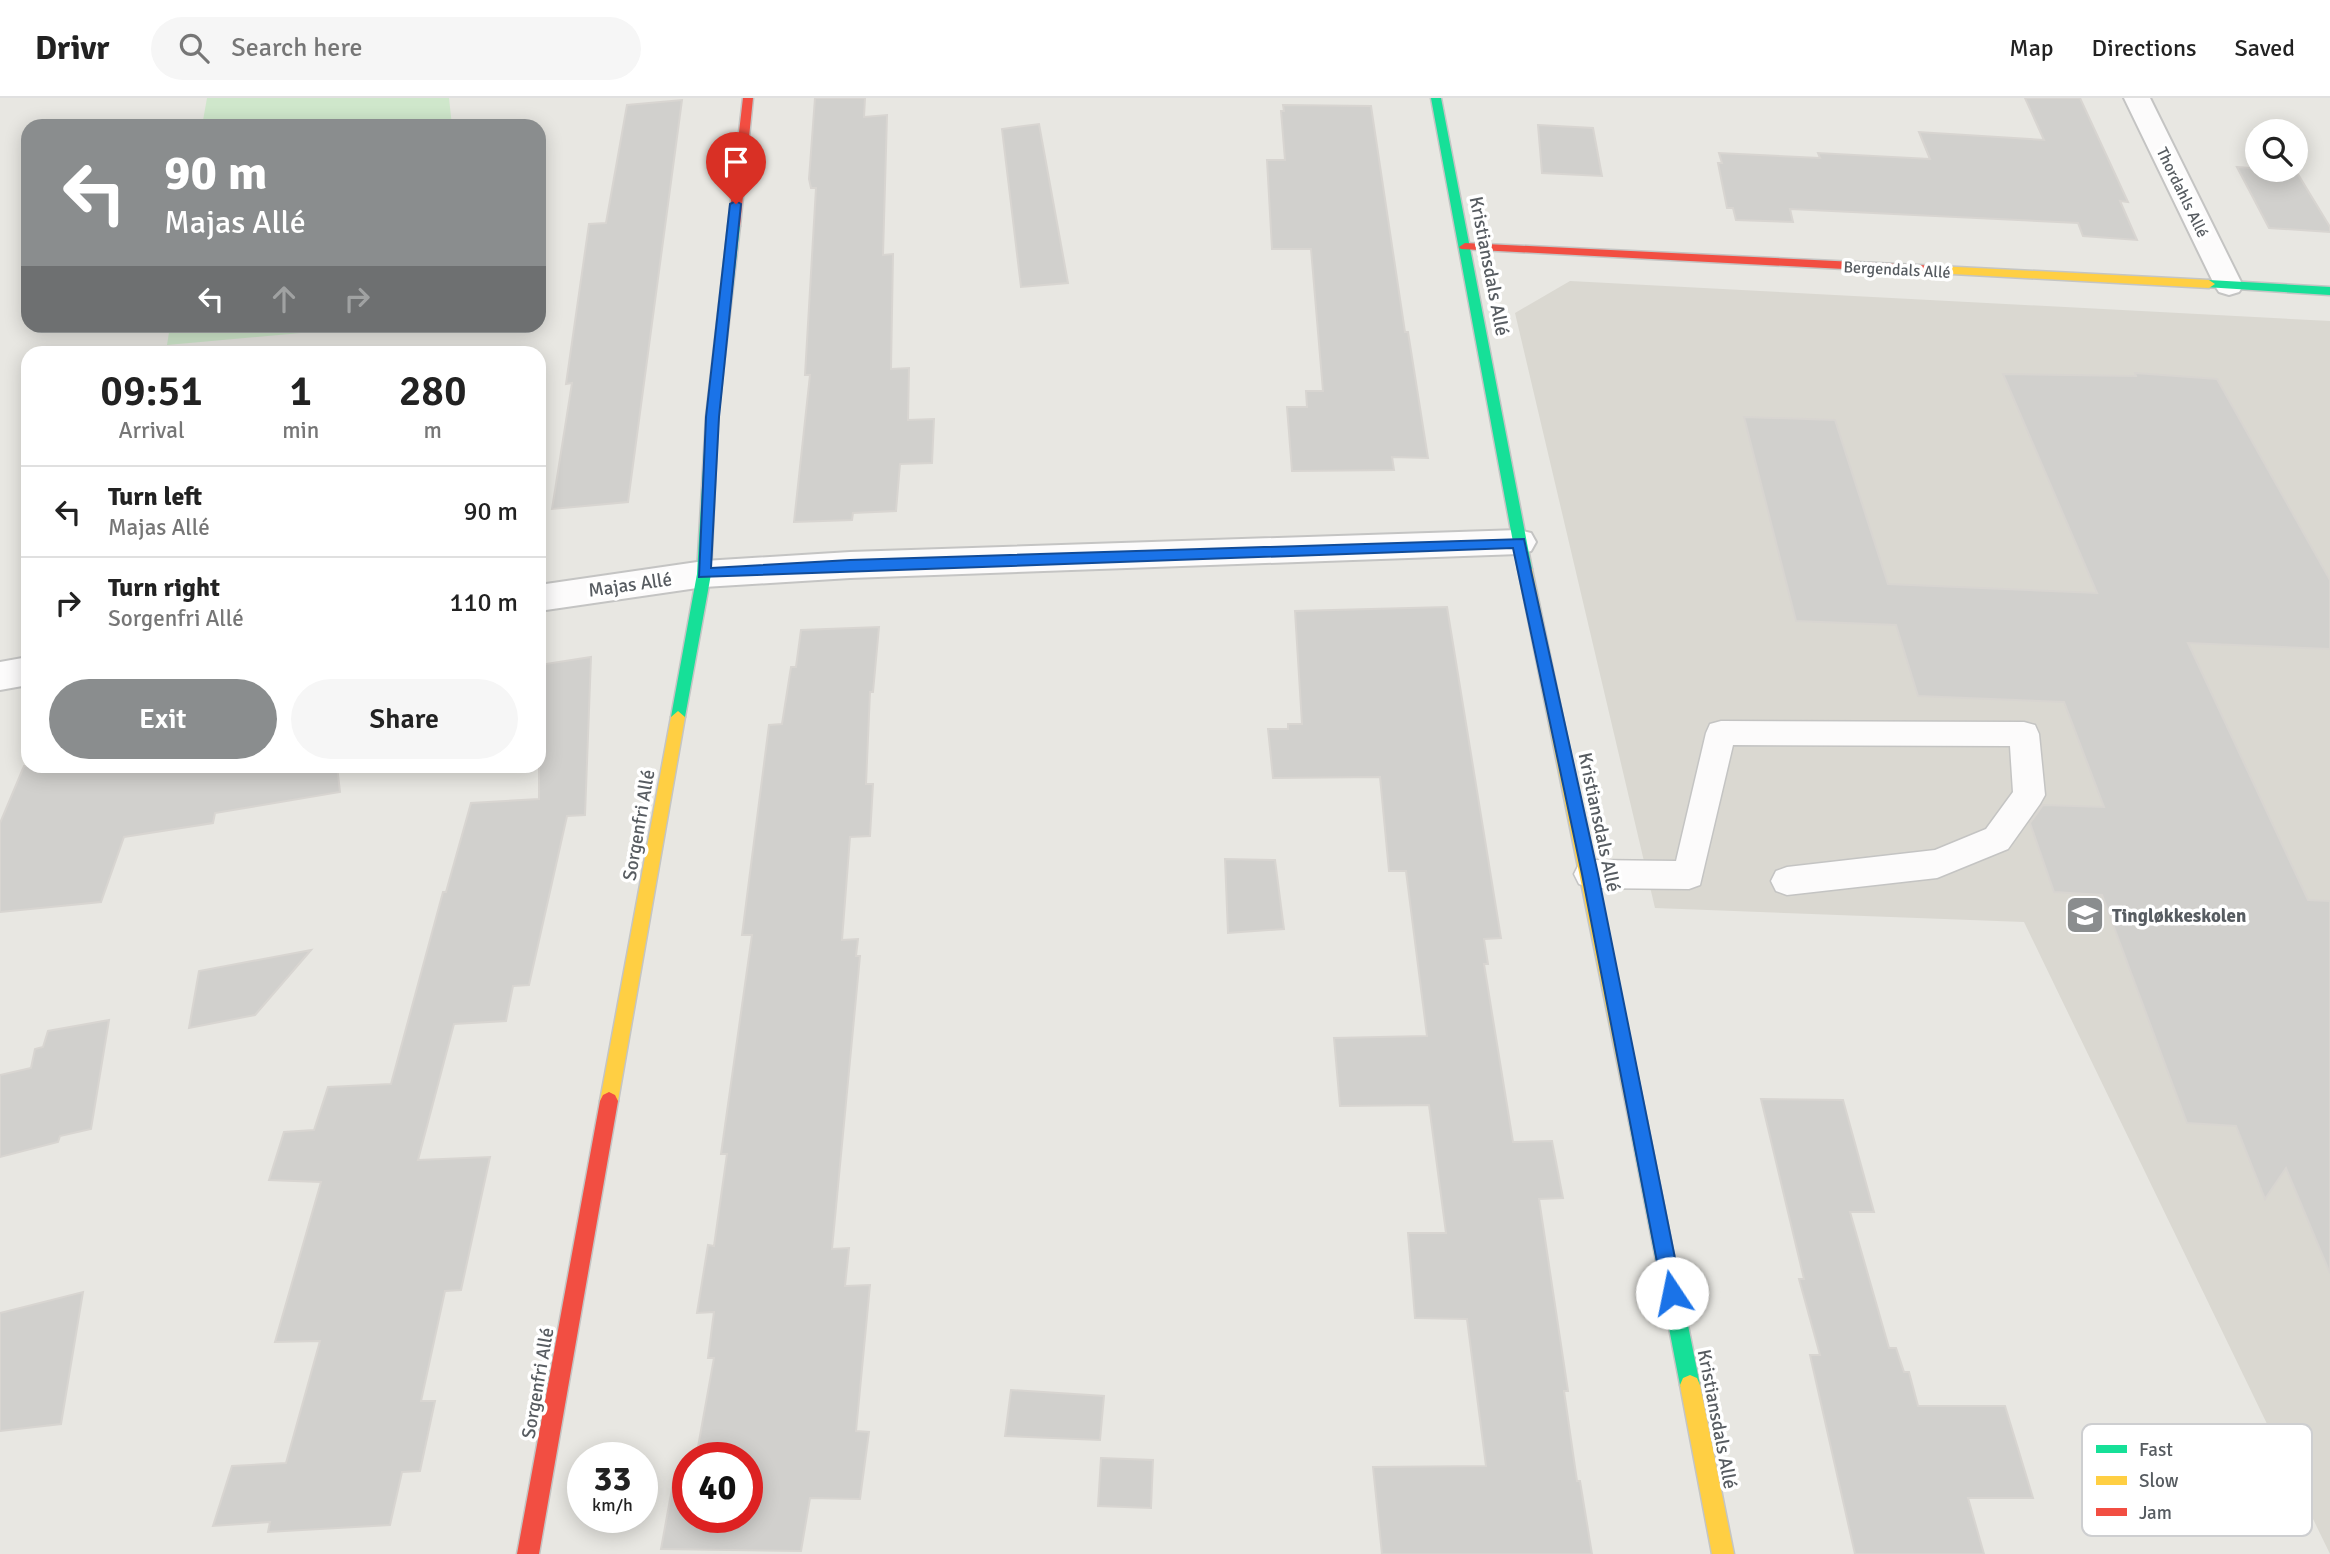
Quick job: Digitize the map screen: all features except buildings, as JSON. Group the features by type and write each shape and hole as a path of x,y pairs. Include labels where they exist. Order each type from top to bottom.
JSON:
{"street":[{"name":"Sorgenfri Allé","path":"528,1554 704,573 712,417 748,98"},
{"name":"Kristiansdals Allé","path":"1436,98 1519,542 1590,874 1723,1554"},
{"name":"Thordahls Allé","path":"2137,98 2229,286"},
{"name":"Bergendals Allé","path":"1465,247 1515,247 2330,292"},
{"name":"Majas Allé","path":"546,596 704,573 850,565 1519,542"}],"lane":[{"path":"1590,874 1689,875 1721,733 2024,734 2029,795 1997,839 1937,864 1787,881"}],"shaded area":[{"name":"Tingløkkeskolen","path":"1570,281 2330,321 2330,1554 2312,1517 2312,1424 2267,1424 2024,922 1655,908 1515,313"}],"green space":[{"path":"207,98 449,98 451,119 203,119"},
{"path":"169,333 300,333 167,345"}],"traffic: fast":[{"path":"1436,98 1525,569"},
{"path":"678,717 704,574 712,417 734,226"},
{"path":"2209,284 2330,291"},
{"path":"1638,1121 1690,1385"}],"traffic: slow":[{"path":"1938,270 2209,284"},
{"path":"1525,569 1638,1121"},
{"path":"609,1101 678,717"},
{"path":"1690,1385 1723,1554"}],"traffic: jam":[{"path":"734,226 748,98"},
{"path":"1465,247 1938,270"},
{"path":"528,1554 609,1101"}],"place":[{"name":"Tingløkkeskolen","path":"2085,915"}],"route":[{"path":"736,204 712,417 704,573 850,565 1519,542 1590,874 1672,1293"}]}
